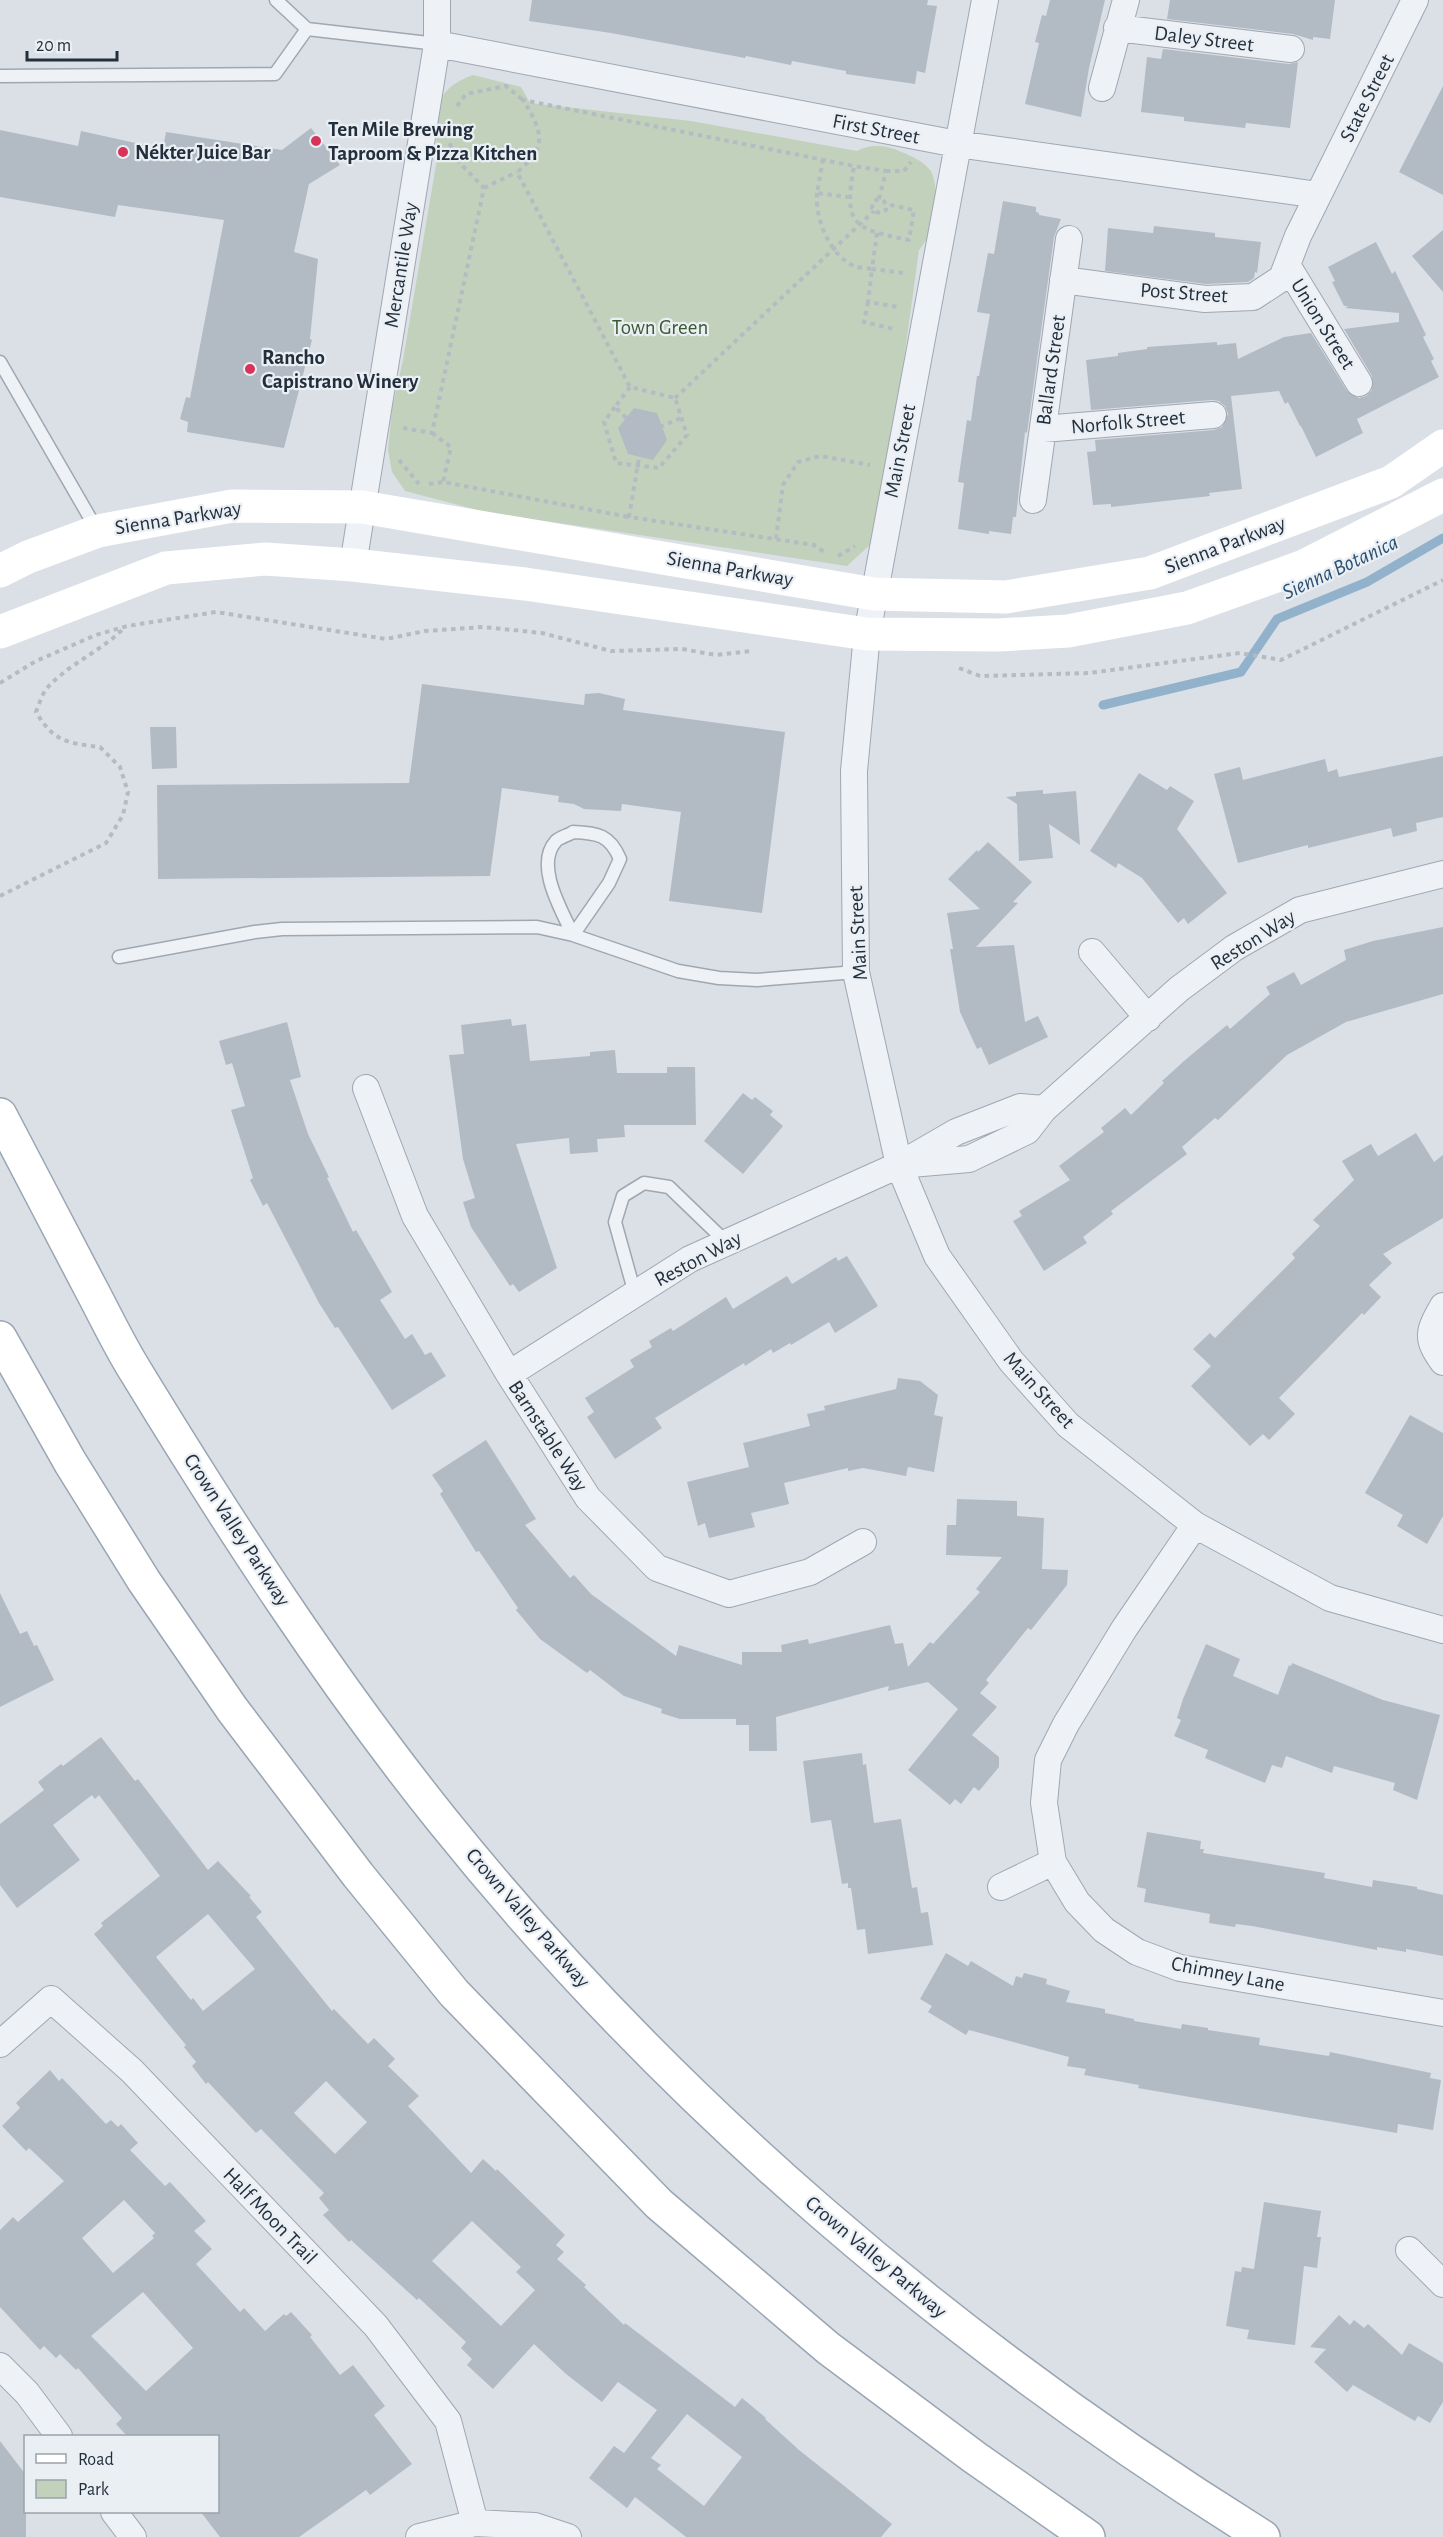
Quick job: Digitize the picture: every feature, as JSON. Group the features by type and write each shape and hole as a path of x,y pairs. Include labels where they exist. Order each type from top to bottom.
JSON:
{"main road":[{"name":"Sienna Parkway","path":"0,571 28,557 98,531 232,507 362,507 874,594 1006,597 1150,573 1391,482 1443,446"},
{"name":"Sienna Parkway","path":"0,632 166,568 265,559 525,584 867,634 998,635 1068,631 1188,608 1304,566 1443,495"},
{"name":"Crown Valley Parkway","path":"0,1115 132,1367 328,1670 442,1820 560,1959 684,2085 804,2197 981,2344 1167,2477 1263,2537"},
{"path":"0,1338 70,1462 144,1581 232,1709 357,1875 454,1993 659,2204 828,2348 974,2457 1088,2537"}],"street":[{"name":"Mercantile Way","path":"353,566 437,45 437,0"},
{"name":"Main Street","path":"986,0 957,144 867,634 854,771 856,972 899,1164 937,1256 1011,1361 1068,1425 1195,1525 1330,1598 1443,1630"},
{"path":"1102,88 1126,0"},
{"name":"State Street","path":"1318,195 1415,0"},
{"name":"Daley Street","path":"1117,28 1291,49"},
{"name":"First Street","path":"437,45 957,144 1318,195"},
{"name":"Post Street","path":"1063,280 1205,299 1253,297 1282,279 1298,236 1318,195"},
{"name":"Ballard Street","path":"1033,500 1069,240"},
{"name":"Union Street","path":"1287,266 1359,383"},
{"name":"Norfolk Street","path":"1043,429 1213,415"},
{"name":"Reston Way","path":"509,1374 690,1258 899,1164 969,1159 1027,1131 1044,1109 1179,989 1234,948 1300,910 1443,874"},
{"path":"1092,952 1148,1018"},
{"name":"Barnstable Way","path":"366,1088 415,1216 509,1374 588,1498 657,1568 729,1594 810,1572 863,1542"},
{"path":"1443,1306 1430,1328 1433,1348 1443,1362"},
{"name":"Chimney Lane","path":"1195,1525 1124,1629 1066,1724 1047,1760 1044,1803 1053,1862 1077,1902 1104,1930 1137,1952 1180,1968 1443,2013"},
{"path":"1000,1887 1053,1862"},
{"name":"Half Moon Trail","path":"0,2044 51,1999 132,2071 376,2326 448,2421 475,2523"},
{"path":"1409,2250 1443,2284"},
{"path":"0,2366 27,2393 58,2435"},
{"path":"115,2513 133,2537"},
{"path":"419,2537 475,2523 535,2526 568,2537"}],"lane":[{"path":"276,0 307,29 437,45"},
{"path":"0,76 275,74 307,29"},
{"path":"0,362 98,531"},
{"path":"573,832 594,833 614,844 620,859 609,883 573,934 549,879 549,858 556,841 573,832"},
{"path":"119,957 282,929 497,926 537,927 573,934 678,971 719,978 757,980 856,972"},
{"path":"635,1294 615,1222 623,1196 644,1183 669,1187 726,1242"}],"path":[{"path":"454,110 466,94 506,86 523,100 536,120 541,142 532,161 517,172 484,188"},
{"path":"523,100 886,171 904,171 915,156"},
{"path":"449,136 453,156 484,188"},
{"path":"823,159 816,202 823,229 833,250 854,266 904,273"},
{"path":"854,166 848,197 850,210 860,225 877,234 909,240"},
{"path":"874,211 873,202 879,199 886,171"},
{"path":"517,172 630,387 675,398"},
{"path":"432,433 484,188"},
{"path":"817,193 848,197"},
{"path":"879,199 886,204 914,210"},
{"path":"874,211 881,213 886,210 886,204"},
{"path":"908,251 916,204"},
{"path":"675,398 874,211"},
{"path":"877,234 864,322 894,329"},
{"path":"902,284 906,262"},
{"path":"892,340 900,296"},
{"path":"868,302 898,307"},
{"path":"630,387 604,422 616,463 658,468 687,435 675,398"},
{"path":"615,407 643,434"},
{"path":"643,434 681,418"},
{"path":"398,437 399,427 432,433 451,447 443,482"},
{"path":"628,517 643,434"},
{"path":"869,475 872,453"},
{"path":"776,539 783,485 798,462 820,456 870,465"},
{"path":"397,457 420,486 443,482 628,517 814,545 834,558 854,547 862,538"},
{"path":"952,666 980,676 1089,674 1240,653 1281,660 1443,580"},
{"path":"0,683 36,662 96,635 127,626 216,612 386,639 425,631 483,627 542,633 610,651 682,648 716,656 762,649"},
{"path":"0,896 106,843 123,815 129,792 120,767 100,747 75,744 48,732 36,712 46,688 76,663 112,641 127,626"}],"green space":[{"name":"Town Green","path":"473,75 521,87 530,103 691,121 857,151 872,146 887,147 915,158 930,170 936,192 934,220 930,234 919,250 885,497 872,543 847,566 485,512 405,491 392,472 388,450 392,409 403,360 438,153 436,115 438,105 450,88"}],"building":[{"path":"532,0 928,0 927,5 937,6 925,73 917,71 915,84 846,74 846,71 792,61 791,65 529,21"},
{"path":"1050,0 1105,0 1089,68 1081,117 1025,104 1039,43 1035,42 1042,15 1046,16"},
{"path":"1170,0 1335,0 1330,39 1313,37 1313,40 1293,34 1167,19"},
{"path":"1163,49 1289,64 1298,62 1290,128 1246,123 1245,128 1184,121 1184,117 1141,112 1147,57 1161,59"},
{"path":"1443,86 1443,195 1399,172"},
{"path":"311,128 340,165 309,184 294,252 318,259 310,339 312,340 284,448 187,432 188,422 180,419 186,397 190,398 224,220 118,205 115,217 0,197 0,130 78,146 81,131 163,149 166,132 282,150"},
{"path":"1003,201 1036,207 1039,215 1061,219 1054,237 1027,433 1025,432 1016,517 1013,517 1011,534 989,531 989,534 958,529 964,483 958,482 967,420 971,421 977,376 979,376 990,314 977,312 988,253 994,254"},
{"path":"1154,226 1215,233 1215,237 1261,242 1257,273 1255,272 1254,278 1248,282 1206,284 1105,271 1108,228 1153,233"},
{"path":"1443,230 1443,292 1412,256"},
{"path":"1376,242 1392,274 1395,271 1426,335 1423,337 1434,359 1431,361 1439,377 1357,419 1363,433 1316,457 1288,402 1285,404 1279,391 1231,396 1242,489 1209,493 1210,496 1111,507 1111,504 1093,505 1087,452 1096,451 1095,440 1214,430 1222,427 1228,414 1225,406 1219,401 1212,400 1091,410 1086,360 1118,356 1118,353 1147,349 1147,347 1217,342 1217,345 1236,343 1238,359 1284,337 1311,333 1347,391 1359,398 1366,396 1372,390 1372,376 1344,329 1399,322 1399,313 1345,308 1348,306 1344,306 1332,282 1335,281 1328,267"},
{"path":"634,408 657,413 667,440 653,460 628,454 618,428"},
{"path":"422,684 584,705 585,694 599,693 625,699 623,710 785,732 762,913 669,901 681,812 622,804 621,811 584,809 574,804 558,802 559,796 502,788 490,876 158,879 157,785 409,783"},
{"path":"150,727 176,727 177,768 152,769"},
{"path":"1443,756 1443,817 1416,823 1417,831 1393,837 1391,828 1308,848 1308,845 1238,863 1214,774 1240,767 1243,780 1325,759 1328,772 1337,769 1339,777"},
{"path":"1139,773 1167,790 1170,786 1194,801 1177,829 1227,893 1188,924 1184,918 1178,923 1142,878 1118,863 1116,868 1090,851"},
{"path":"1043,790 1043,794 1076,791 1080,845 1049,824 1053,858 1019,861 1017,804 1006,797 1016,796 1016,792"},
{"path":"988,842 1032,882 1013,902 1018,903 976,947 1014,945 1025,1022 1038,1016 1048,1037 989,1065 981,1047 977,1049 960,1012 947,913 980,909 948,879"},
{"path":"1443,927 1443,994 1346,1022 1287,1055 1218,1120 1215,1118 1182,1147 1187,1154 1111,1211 1113,1214 1083,1237 1087,1243 1044,1271 1013,1221 1022,1216 1019,1211 1070,1180 1059,1166 1104,1132 1101,1128 1125,1108 1131,1115 1184,1061 1227,1025 1230,1029 1270,994 1266,987 1294,972 1301,985 1346,960 1344,950 1373,941"},
{"path":"511,1019 512,1026 526,1024 530,1061 590,1056 590,1052 615,1050 617,1073 667,1073 667,1067 695,1067 696,1125 624,1125 625,1137 597,1139 598,1152 570,1154 569,1138 516,1144 557,1268 519,1292 513,1284 510,1286 471,1227 463,1202 475,1198 463,1159 449,1055 464,1054 461,1025"},
{"path":"287,1022 301,1077 290,1080 308,1134 353,1232 356,1230 392,1292 380,1300 405,1339 412,1334 425,1355 431,1352 446,1376 392,1410 338,1327 335,1328 319,1303 267,1203 263,1206 250,1180 253,1178 231,1110 245,1106 232,1063 226,1065 219,1041"},
{"path":"743,1093 752,1100 755,1097 773,1111 770,1115 783,1126 743,1174 704,1141"},
{"path":"1416,1133 1434,1162 1443,1155 1443,1218 1383,1254 1392,1263 1369,1285 1381,1297 1364,1315 1362,1313 1279,1398 1295,1414 1269,1440 1263,1434 1250,1446 1191,1386 1211,1366 1193,1349 1210,1333 1215,1338 1295,1258 1292,1254 1320,1226 1313,1220 1354,1180 1342,1161 1371,1144 1378,1156"},
{"path":"847,1256 878,1306 835,1333 829,1322 791,1345 790,1343 773,1353 771,1349 745,1366 744,1363 655,1418 662,1428 615,1459 587,1417 594,1412 585,1398 634,1367 630,1360 652,1347 649,1341 671,1328 673,1331 726,1297 733,1309 787,1276 792,1284 836,1257 838,1261"},
{"path":"898,1378 920,1381 938,1395 934,1415 943,1417 934,1472 908,1467 906,1476 863,1468 848,1471 848,1468 784,1483 789,1504 751,1513 755,1527 709,1538 705,1523 698,1526 687,1482 749,1467 743,1443 810,1426 807,1414 825,1410 824,1406 896,1389"},
{"path":"1410,1415 1443,1433 1443,1516 1427,1544 1397,1526 1403,1515 1365,1493"},
{"path":"486,1440 536,1519 525,1525 570,1578 574,1575 591,1594 676,1656 679,1645 742,1665 742,1652 782,1652 781,1645 808,1639 809,1644 890,1625 895,1644 903,1643 908,1667 930,1642 933,1644 980,1592 976,1589 1002,1557 946,1555 947,1525 956,1525 957,1499 1017,1501 1017,1516 1044,1518 1042,1569 1068,1570 1067,1585 1031,1630 1028,1628 986,1680 989,1683 980,1693 997,1707 972,1735 999,1757 999,1767 979,1791 974,1787 961,1804 955,1799 950,1805 908,1770 958,1709 928,1682 888,1691 889,1686 776,1717 777,1751 749,1751 749,1725 736,1725 736,1719 680,1719 661,1713 662,1709 624,1696 590,1670 587,1673 540,1639 516,1610 518,1608 479,1551 476,1552 440,1494 443,1491 432,1475"},
{"path":"0,1593 20,1634 27,1631 34,1646 37,1645 54,1680 0,1707"},
{"path":"1206,1644 1240,1659 1233,1676 1278,1695 1289,1665 1291,1666 1292,1663 1383,1700 1440,1715 1417,1800 1393,1790 1395,1783 1334,1766 1332,1773 1286,1756 1282,1768 1272,1765 1265,1783 1205,1758 1208,1750 1174,1736 1181,1720 1177,1718 1183,1699"},
{"path":"101,1737 135,1781 138,1779 208,1870 218,1861 251,1896 249,1897 262,1912 256,1917 332,2011 334,2009 368,2044 374,2038 395,2059 388,2066 419,2096 408,2106 471,2173 483,2159 496,2171 497,2169 565,2235 556,2245 564,2252 557,2259 586,2285 584,2287 624,2325 625,2323 735,2407 742,2398 799,2450 892,2524 881,2537 686,2537 635,2497 627,2508 589,2478 614,2446 624,2453 657,2410 618,2382 602,2402 566,2374 534,2344 493,2389 467,2365 472,2359 461,2348 466,2342 419,2298 417,2300 351,2240 349,2242 323,2215 329,2210 319,2198 324,2193 261,2129 256,2133 208,2082 206,2084 192,2066 196,2062 184,2047 186,2045 94,1934 103,1926 101,1923 160,1876 99,1795 95,1799 92,1795 53,1825 80,1860 17,1908 0,1885 0,1824 44,1790 38,1782 61,1764 63,1766","holes":["208,1914 255,1969 203,2011 193,1998 191,2000 156,1957","326,2081 367,2122 335,2154 294,2113","472,2221 521,2267 516,2272 535,2290 501,2326 432,2261","687,2414 742,2457 704,2506 657,2469 661,2465 651,2458"]},
{"path":"862,1753 863,1765 866,1764 874,1823 901,1819 912,1888 917,1887 921,1913 928,1912 933,1945 868,1954 865,1929 857,1930 851,1888 848,1888 848,1883 842,1884 831,1820 811,1823 803,1761"},
{"path":"1147,1832 1201,1841 1200,1849 1204,1849 1203,1853 1325,1873 1324,1878 1372,1887 1373,1880 1417,1887 1417,1889 1443,1895 1443,1956 1406,1949 1406,1952 1377,1947 1377,1950 1252,1926 1236,1924 1235,1927 1209,1923 1210,1914 1144,1902 1146,1889 1137,1887"},
{"path":"946,1953 968,1966 971,1961 1013,1986 1016,1976 1022,1978 1024,1973 1047,1979 1046,1984 1070,1991 1066,2002 1105,2009 1105,2013 1134,2019 1134,2021 1181,2029 1182,2024 1208,2028 1208,2030 1260,2038 1259,2045 1329,2056 1330,2052 1431,2073 1430,2078 1441,2080 1433,2130 1398,2124 1397,2133 1138,2088 1139,2085 1084,2075 1086,2069 1067,2066 1069,2057 969,2030 966,2035 928,2012 932,2006 920,1999"},
{"path":"50,2070 59,2081 62,2078 106,2124 111,2120 118,2127 121,2124 138,2143 130,2150 165,2186 170,2182 206,2221 194,2231 212,2249 196,2264 240,2312 244,2308 265,2331 284,2314 286,2316 291,2312 312,2335 310,2337 340,2375 353,2365 385,2406 374,2415 412,2464 370,2495 366,2490 299,2537 220,2537 202,2513 219,2513 219,2435 126,2435 116,2424 122,2418 78,2368 76,2370 60,2354 56,2358 44,2346 40,2350 0,2307 0,2230 13,2217 18,2222 64,2181 29,2148 26,2151 2,2126 20,2108 16,2103","holes":["124,2200 155,2233 152,2236 154,2238 113,2273 82,2238","143,2292 193,2348 146,2391 91,2336"]},
{"path":"1264,2202 1321,2211 1317,2237 1321,2237 1317,2268 1304,2266 1295,2345 1247,2339 1249,2330 1226,2326 1235,2271 1241,2272 1242,2267 1254,2269"},
{"path":"1339,2315 1350,2325 1354,2320 1364,2328 1368,2324 1402,2355 1409,2343 1443,2363 1443,2402 1430,2423 1418,2416 1415,2421 1353,2385 1347,2392 1314,2362 1326,2349 1310,2347"},
{"path":"0,2441 24,2472 26,2537 0,2537"}],"waterway":[{"name":"Sienna Botanica","path":"1103,705 1241,672 1277,619 1367,582 1443,538"}],"place":[{"name":"Ten Mile Brewing Taproom & Pizza Kitchen","path":"316,141"},
{"name":"Nékter Juice Bar","path":"123,152"},
{"name":"Rancho Capistrano Winery","path":"250,369"}]}
